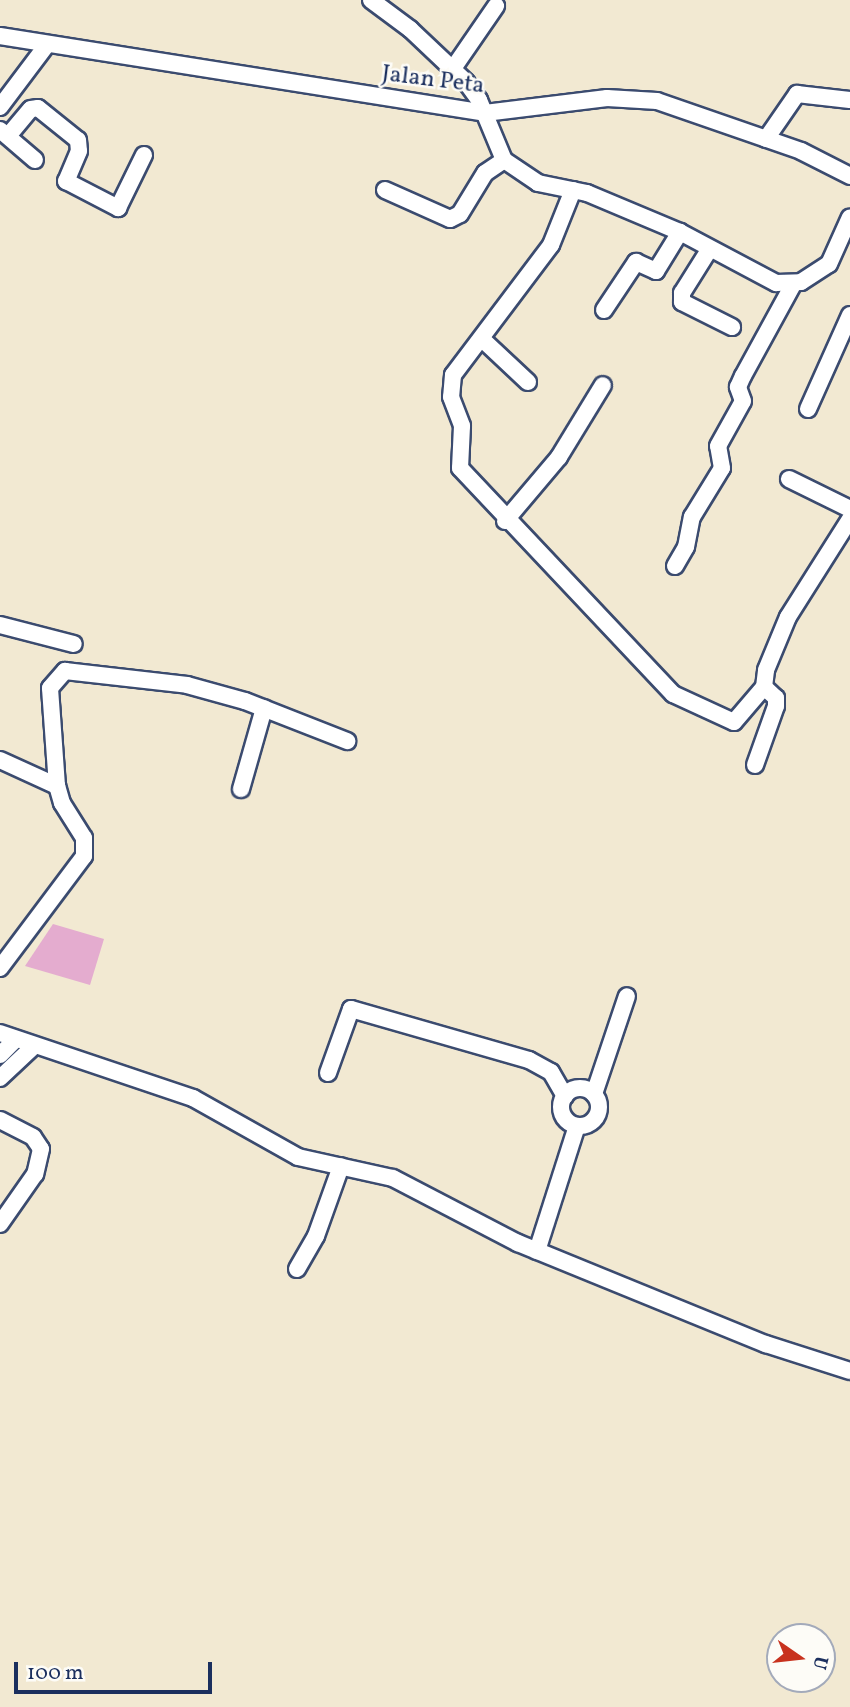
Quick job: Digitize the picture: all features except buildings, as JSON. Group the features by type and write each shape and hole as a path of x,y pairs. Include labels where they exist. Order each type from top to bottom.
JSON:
{"street":[{"path":"371,0 391,13 466,82 485,113 503,160 538,183 573,190 680,232 758,277 794,284"},
{"path":"391,13 401,0"},
{"path":"452,69 496,6"},
{"name":"Jalan Peta","path":"0,36 46,46 485,113 607,98 657,101 766,139 850,176"},
{"path":"0,107 46,46"},
{"path":"766,139 797,94 850,100"},
{"path":"35,160 4,133 31,109 38,108 78,140 79,151 66,181 118,208 144,155"},
{"path":"385,190 450,219 460,214 485,173 503,160"},
{"path":"573,190 551,245 449,387 462,426 458,456 468,480 505,521 598,611 673,694 734,722 764,687 766,670 788,617 850,519"},
{"path":"675,566 688,542 689,523 722,468 718,446 743,401 738,387 743,376 794,284 830,264 850,217"},
{"path":"604,310 635,262 656,271 680,232"},
{"path":"709,250 682,293 682,302 732,327"},
{"path":"808,409 850,315"},
{"path":"482,339 528,382"},
{"path":"505,521 559,457 603,385"},
{"path":"789,479 850,509"},
{"path":"0,625 74,644"},
{"path":"0,968 84,856 84,838 62,803 57,786 50,688 65,671 187,685 264,708 347,741"},
{"path":"755,765 776,706 774,695 764,687"},
{"path":"241,789 264,708"},
{"path":"0,760 57,786"},
{"path":"328,1073 351,1009 529,1060 551,1072 565,1096 563,1115 577,1126 587,1125 598,1114 594,1094 626,996"},
{"path":"0,1055 7,1037 193,1098 287,1152 393,1178 537,1251 766,1344 850,1371"},
{"path":"0,1078 33,1047"},
{"path":"565,1096 576,1089 594,1094"},
{"path":"0,1120 33,1137 41,1149 35,1174 6,1204 0,1224"},
{"path":"537,1251 577,1126"},
{"path":"297,1269 319,1229 341,1166"}]}
